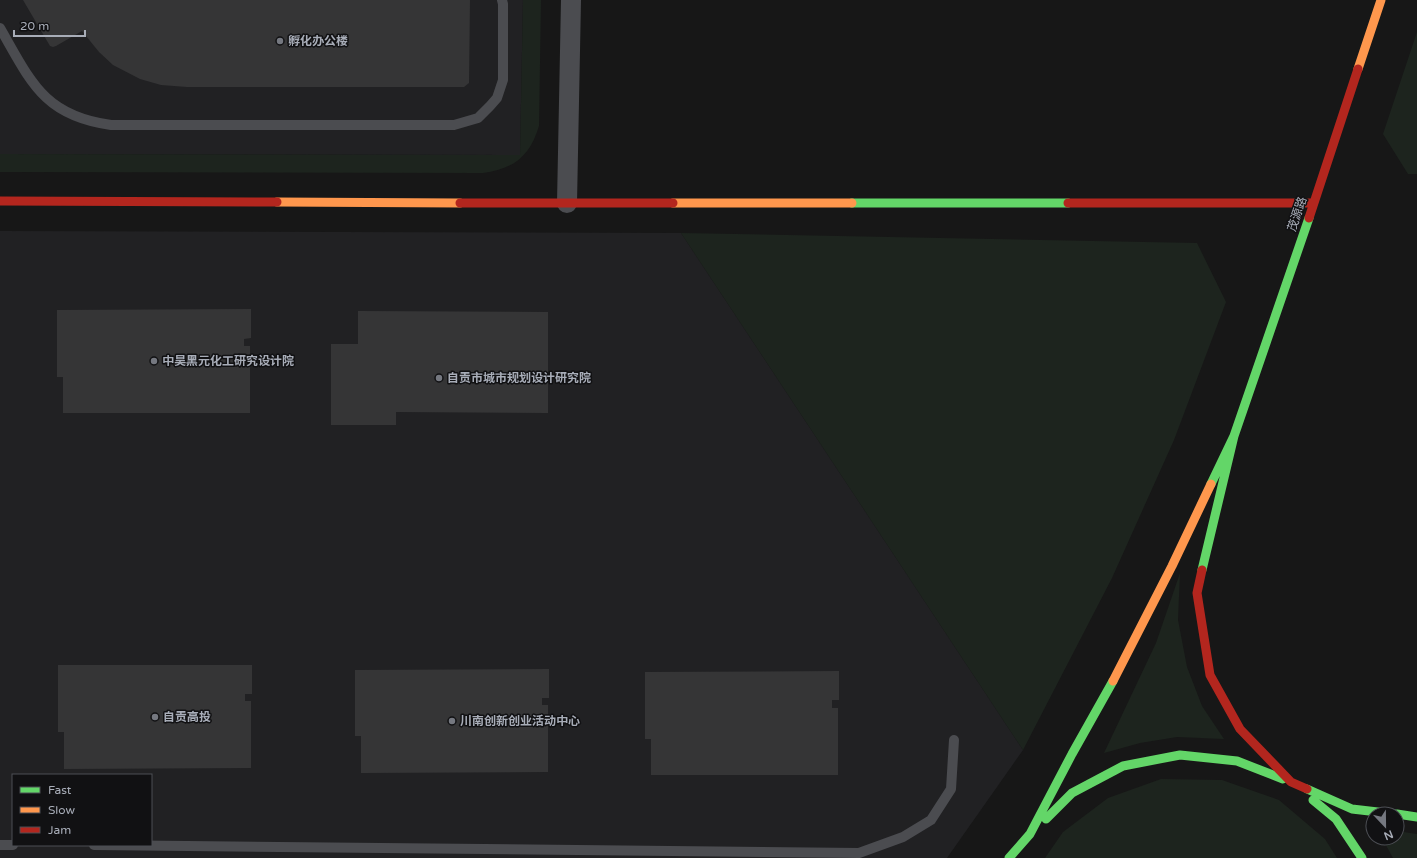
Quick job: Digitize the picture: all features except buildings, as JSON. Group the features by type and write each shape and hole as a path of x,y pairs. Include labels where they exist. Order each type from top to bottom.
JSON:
{"street":[{"path":"567,203 571,0"},
{"name":"茂源路","path":"1234,436 1314,203 1381,0"},
{"path":"0,201 1314,203"},
{"path":"1234,436 1197,593 1210,675 1240,729 1291,782 1336,819 1362,858"},
{"path":"1017,858 1072,754 1114,680 1172,566 1234,436"},
{"path":"1010,858 1030,834 1072,793 1123,766 1180,755 1237,761 1291,782 1352,809 1365,810"},
{"path":"1405,815 1417,817"}],"lane":[{"path":"0,28 26,74 43,96 73,116 97,123 111,125 454,125 478,118 497,98 503,80 502,0"},
{"path":"152,846 859,853 903,837 931,820 951,789 954,740"},
{"path":"0,845 12,845"}],"shaded area":[{"path":"0,0 523,0 520,155 0,154"},
{"path":"523,0 541,0 539,126 526,153 512,164 504,168 483,173 0,172 0,154 520,155"},
{"path":"1417,32 1417,174 1408,174 1383,134"},
{"path":"0,231 681,233 1023,750 947,858 0,858"},
{"path":"681,233 1197,243 1226,302 1174,440 1112,578 1023,750"},
{"path":"1180,573 1178,620 1187,667 1202,706 1224,739 1177,737 1140,743 1104,753 1156,643"},
{"path":"1161,779 1222,780 1279,800 1325,839 1337,858 1045,858 1063,832 1108,798"},
{"path":"1405,832 1417,834 1417,858 1393,858 1386,846 1405,846"}],"traffic: fast":[{"path":"852,203 1068,203"},
{"path":"1234,436 1309,218"},
{"path":"1202,570 1234,436 1211,484"},
{"path":"1009,858 1030,834 1072,754 1113,681"},
{"path":"1046,819 1072,793 1123,766 1180,755 1237,761 1283,779"},
{"path":"1307,789 1352,809 1365,811"},
{"path":"1313,800 1336,819 1362,858"},
{"path":"1405,815 1417,817"}],"traffic: slow":[{"path":"1358,69 1381,0"},
{"path":"277,202 460,203"},
{"path":"673,203 852,203"},
{"path":"1113,681 1172,566 1211,484"}],"traffic: jam":[{"path":"1309,218 1358,69"},
{"path":"0,201 277,202"},
{"path":"460,203 673,203"},
{"path":"1068,203 1314,203"},
{"path":"1202,570 1197,593 1210,675 1240,729 1291,782 1307,789"}],"place":[{"name":"孵化办公楼","path":"280,41"},
{"name":"中昊黑元化工研究设计院","path":"154,361"},
{"name":"自贡市城市规划设计研究院","path":"439,378"},
{"name":"自贡高投","path":"155,717"},
{"name":"川南创新创业活动中心","path":"452,721"}]}
